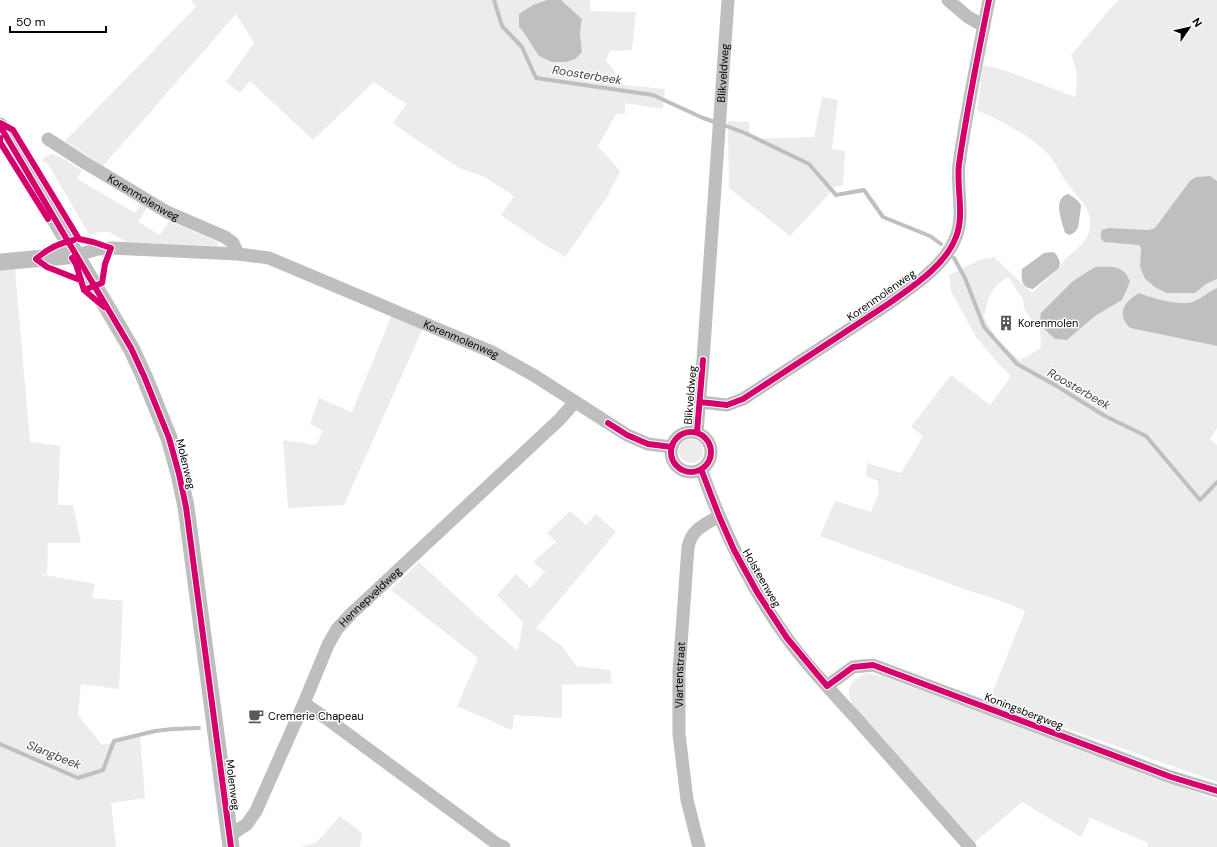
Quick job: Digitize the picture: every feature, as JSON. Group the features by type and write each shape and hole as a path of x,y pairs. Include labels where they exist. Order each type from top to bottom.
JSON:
{"street":[{"name":"Blikveldweg","path":"697,432 728,0"},
{"path":"948,0 968,17 984,26"},
{"name":"Korenmolenweg","path":"700,402 728,405 743,399 908,290 946,256 957,236 959,219 959,166 989,0"},
{"name":"Molenweg","path":"0,126 131,348 169,438 179,474 190,533 230,841"},
{"name":"Korenmolenweg","path":"48,139 167,212 225,237 233,243 238,254"},
{"name":"Korenmolenweg","path":"77,255 98,249 111,248 238,254 269,258 289,265 492,352 535,376 628,435 648,444 672,447"},
{"path":"0,262 77,255"},
{"name":"Hennepveldweg","path":"230,841 248,824 256,811 328,645 337,629 560,420 575,402"},
{"path":"697,432 706,439 712,450 709,462 700,469 687,471 681,468 673,460 672,447 679,436 684,433 697,432"},
{"name":"Holsteenweg","path":"700,469 734,550 761,599 787,638 827,686 970,847"},
{"name":"Viartenstraat","path":"698,847 687,800 679,734 679,672 688,547 692,534 698,528 719,516"},
{"name":"Koningsbergweg","path":"827,686 853,667 873,665 1171,777 1217,791"},
{"path":"304,703 497,844 504,847"}],"shaded area":[{"path":"191,0 547,0 533,5 519,27 539,56 582,52 580,33 582,19 561,0 590,0 590,11 636,12 632,50 610,51 606,60 624,85 665,89 663,109 625,103 625,114 616,114 598,146 620,171 607,197 565,257 501,215 514,196 485,177 459,168 393,123 406,104 374,82 313,140 250,81 240,93 226,82 254,43 236,14 103,166 65,141 196,7"},
{"path":"547,0 561,0 582,19 580,33 582,52 575,59 566,62 552,62 539,56 519,27 519,14 533,5"},
{"path":"1119,0 1217,0 1217,181 1210,176 1196,177 1155,228 1149,230 1109,228 1139,245 1141,248 1140,267 1145,279 1156,288 1167,293 1195,293 1206,284 1217,279 1217,288 1198,300 1189,303 1167,301 1139,293 1130,328 1217,346 1217,428 1210,439 1217,445 1217,782 989,701 1025,611 820,536 835,501 871,512 879,493 878,481 866,476 867,463 901,473 923,436 911,427 951,375 990,405 1011,376 976,337 951,291 949,275 979,260 994,257 1032,293 1059,268 1085,240 1090,227 1090,216 1085,206 1045,151 1019,132 999,120 977,110 983,65 1004,70 1075,97 1077,76 1071,55","holes":["1095,267 1112,267 1123,270 1122,300 1095,316 1067,340 1055,339 1040,326 1040,321","1008,277 1023,299 1024,309 1035,324 1040,326 1041,348 1020,360 998,341 984,317 990,294"]},
{"path":"822,97 838,100 832,149 845,151 843,185 834,187 790,236 729,188 728,121 749,122 749,139 814,137"},
{"path":"52,154 82,170 77,179 135,213 140,204 147,207 138,222 160,235 169,221 216,241 218,243 217,246 127,242 109,232 99,232 90,236 48,164 42,161 44,157"},
{"path":"1210,176 1217,181 1217,279 1206,284 1195,293 1167,293 1156,288 1145,279 1140,267 1141,248 1139,245 1104,242 1102,239 1102,230 1109,228 1149,230 1155,228 1190,181 1196,177"},
{"path":"1068,194 1077,200 1081,205 1077,228 1075,232 1069,235 1065,233 1059,211 1060,201"},
{"path":"1053,252 1056,254 1060,262 1059,268 1033,289 1026,287 1022,279 1022,269 1044,253"},
{"path":"1095,267 1116,268 1121,269 1124,272 1130,282 1122,300 1095,316 1067,340 1055,339 1044,329 1040,321 1041,313 1073,281"},
{"path":"15,269 30,442 60,446 58,505 73,505 81,543 48,543 47,574 39,574 95,584 92,598 123,601 119,689 81,684 78,715 102,745 140,737 145,798 111,803 116,847 0,847 0,270"},
{"path":"1217,288 1217,346 1130,328 1123,317 1126,304 1139,293 1167,301 1189,303 1198,300"},
{"path":"392,315 423,328 344,505 288,508 283,440 316,445 323,431 310,424 319,398 352,412"},
{"path":"691,439 696,440 702,446 702,456 696,462 691,463 686,462 680,456 679,451 680,446 686,440"},
{"path":"570,511 586,525 596,514 616,532 536,628 562,646 576,666 610,670 612,683 562,685 562,718 514,715 512,730 457,706 478,658 391,590 419,562 486,624 518,651 523,622 497,595 516,574 530,588 545,572 533,562 556,542 547,533"},
{"path":"868,673 885,677 1217,800 1217,847 1147,847 1148,843 1090,818 1081,837 1022,802 975,842 852,705 849,693 851,684 857,678"},
{"path":"340,816 362,833 360,847 301,847 316,843"}],"waterway":[{"name":"Roosterbeek","path":"494,0 502,26 522,47 536,78 653,95 703,118 718,123"},
{"name":"Roosterbeek","path":"721,124 745,133 809,164 836,195 864,190 883,217 930,236 941,244"},
{"name":"Roosterbeek","path":"954,258 965,278 984,327 1017,364 1055,385 1105,416 1146,436 1200,500 1217,482"},
{"name":"Slangbeek","path":"0,744 78,778 103,770 114,741 155,731 199,728"}],"cycle path":[{"path":"700,402 727,405 743,399 908,290 927,275 944,257 951,247 959,228 959,164 969,102 989,0"},
{"path":"0,123 13,130 79,239 111,248 105,264 102,283 84,290"},
{"path":"0,126 131,348 169,438 186,507 231,847"},
{"path":"0,138 0,142 48,219"},
{"path":"74,240 54,247 44,252 36,259 47,267 80,280"},
{"path":"72,258 76,264 84,290 104,307"},
{"path":"697,432 703,360"},
{"path":"608,423 627,435 648,444 672,447"},
{"path":"691,432 699,434 705,438 709,444 711,452 709,460 705,466 699,470 691,472 683,470 677,466 673,460 671,452 673,444 677,438 683,434 691,432"},
{"path":"701,469 734,550 757,592 787,638 827,686 853,667 873,665 1171,777 1217,791"}],"place":[{"name":"Korenmolen","path":"1006,323"},
{"name":"Cremerie Chapeau","path":"256,716"}]}
